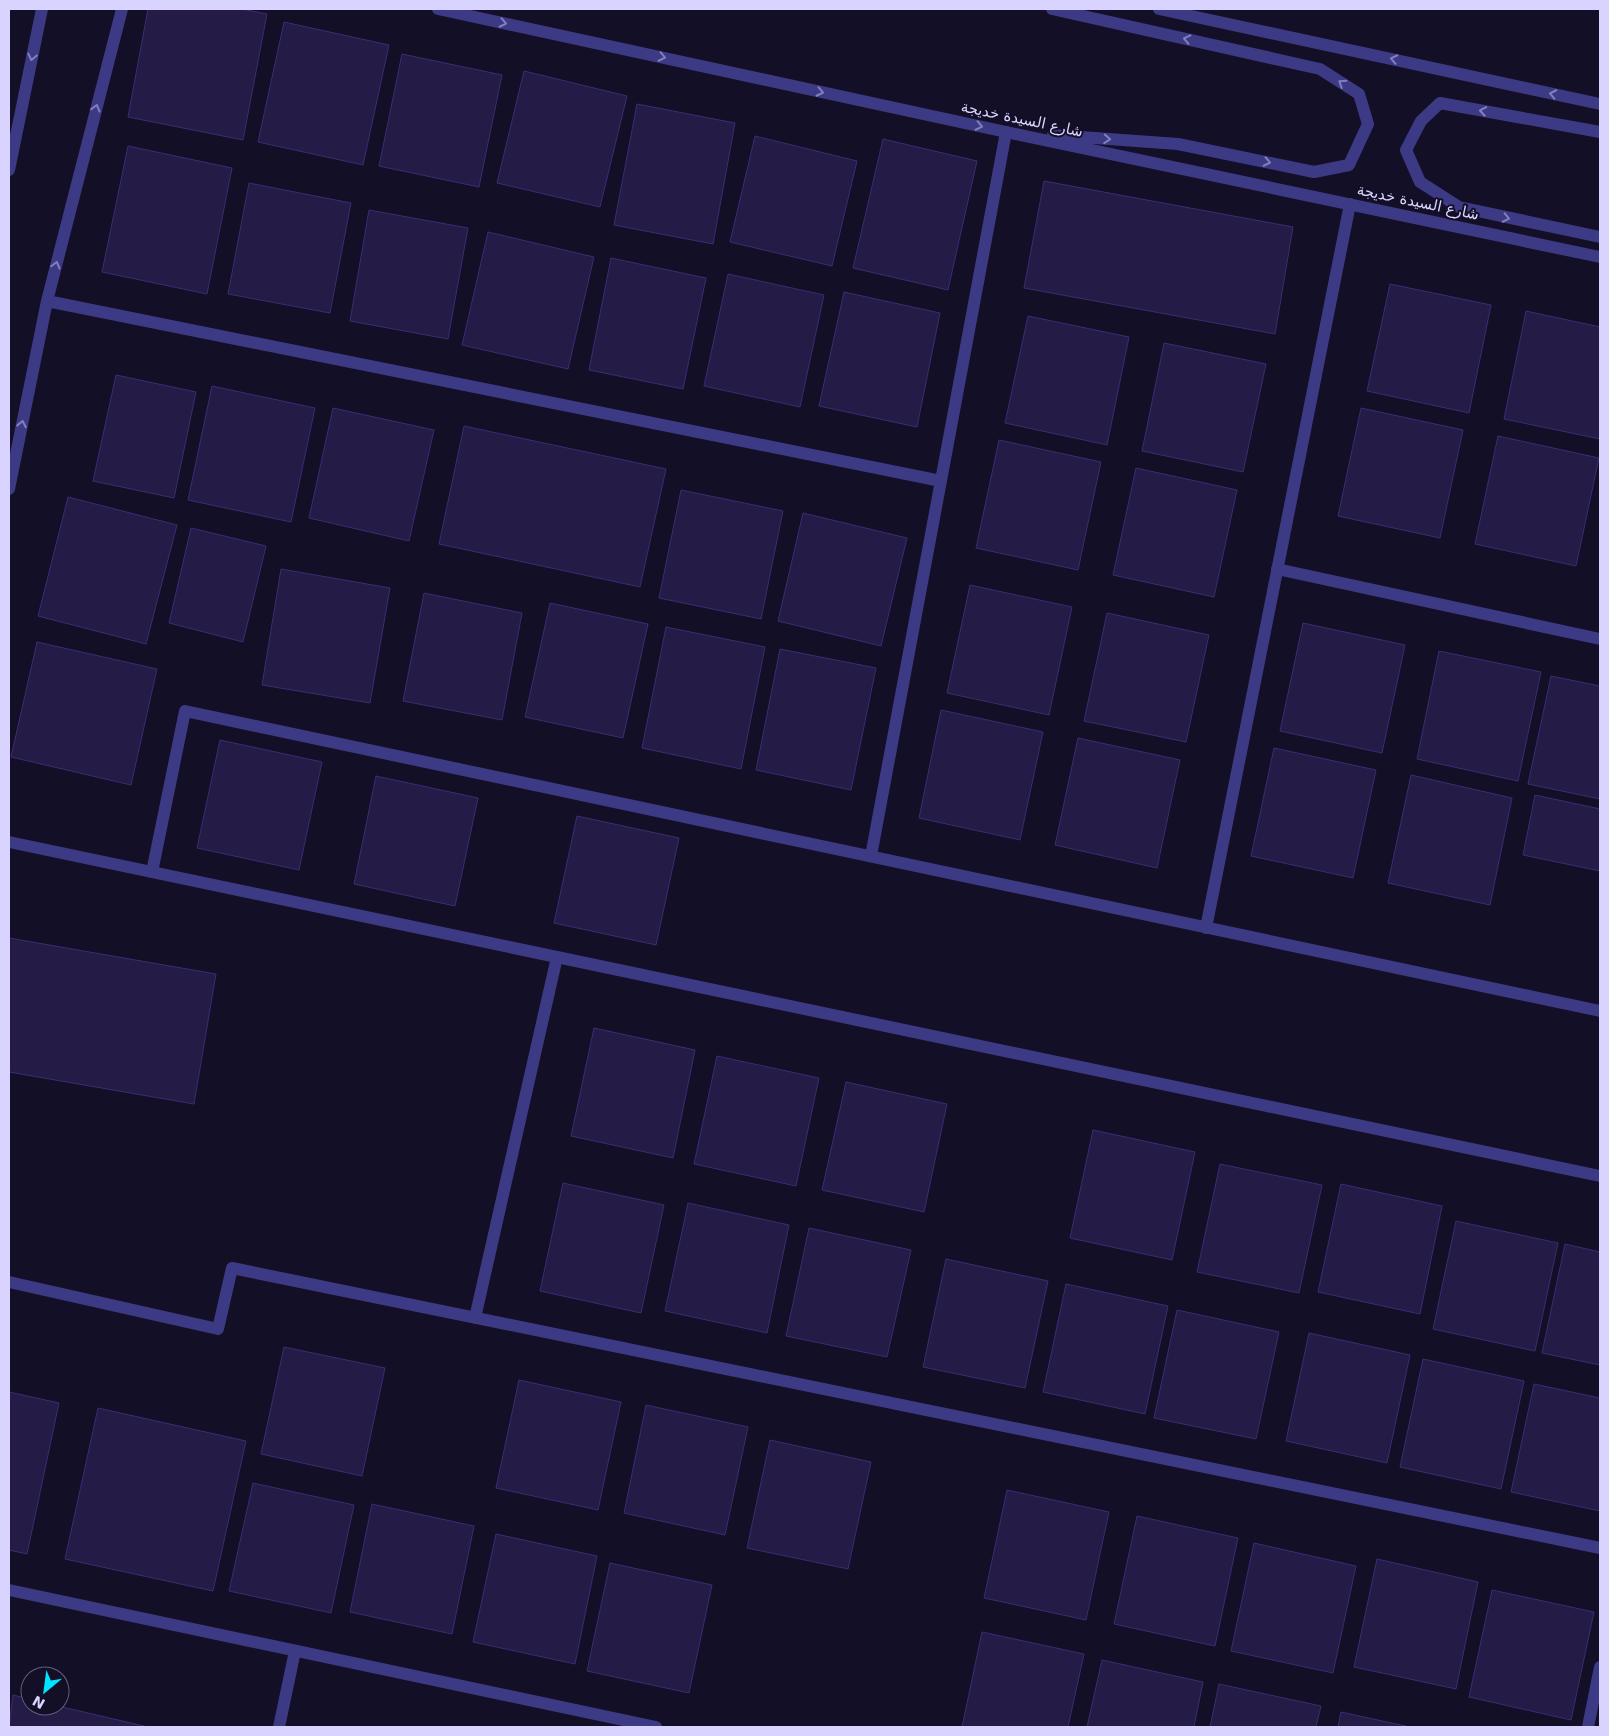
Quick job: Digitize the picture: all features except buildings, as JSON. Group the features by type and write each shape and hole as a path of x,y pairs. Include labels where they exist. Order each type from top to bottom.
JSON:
{"street":[{"path":"9,170 42,9"},
{"path":"9,489 47,300 122,9"},
{"name":"شارع السيدة خديجة","path":"438,9 1006,132 1600,257"},
{"path":"871,856 1006,132 1178,144 1314,172 1348,166 1368,124 1359,94 1320,69 1052,9"},
{"path":"1159,9 1600,104"},
{"path":"1600,132 1440,103 1421,121 1406,150 1420,182 1458,208 1600,237"},
{"path":"1206,928 1350,204"},
{"path":"47,300 941,481"},
{"path":"1276,569 1600,639"},
{"path":"152,872 185,711 1600,1011"},
{"path":"9,842 1600,1176"},
{"path":"475,1318 557,957"},
{"path":"9,1282 218,1329 232,1268 1600,1548"},
{"path":"9,1590 652,1727"},
{"path":"279,1727 295,1651"},
{"path":"1588,1727 1598,1689 1600,1667"}]}
